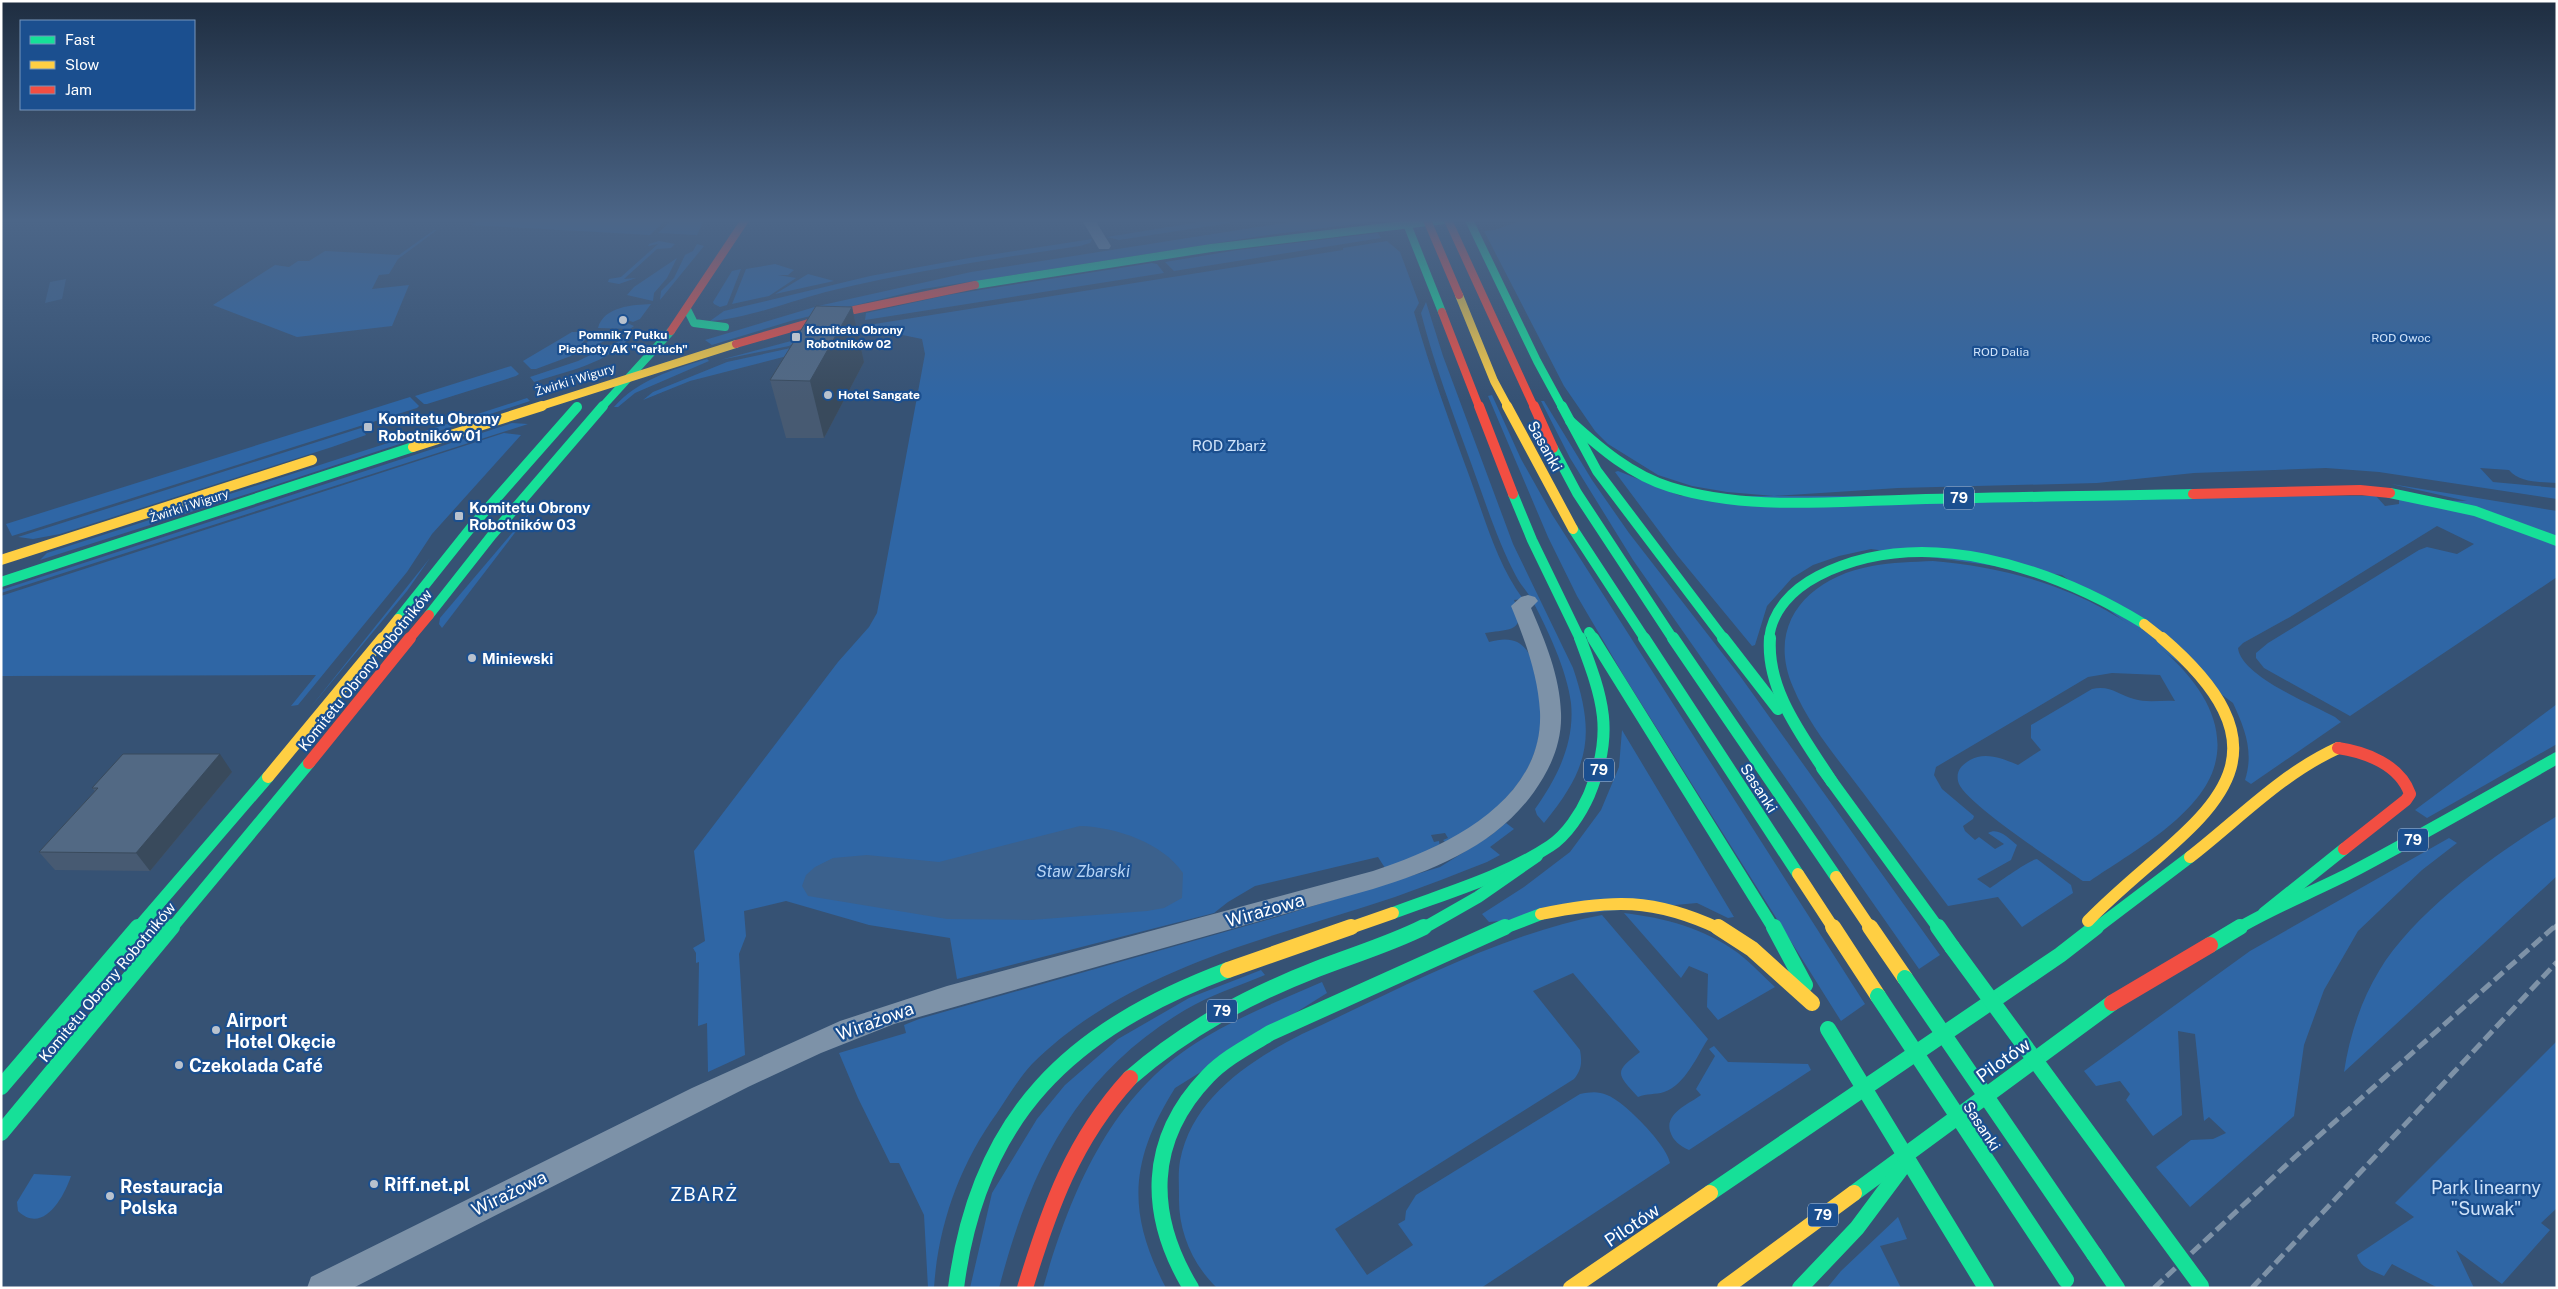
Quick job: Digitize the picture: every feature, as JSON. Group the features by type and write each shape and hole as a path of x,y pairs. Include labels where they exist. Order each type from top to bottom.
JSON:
{"main road":[{"name":"Komitetu Obrony Robotników","path":"1,1134 379,678 492,535 654,350 687,310 706,280"},
{"name":"Żwirki i Wigury","path":"1,582 503,417 803,323 925,294 1011,280"},
{"name":"79","path":"1025,1288 1059,1184 1089,1126 1118,1088 1155,1054 1193,1025 1237,1003 1289,980 1414,933 1466,907 1558,839 1578,818 1592,792 1602,758 1606,728 1601,699 1590,663 1510,485 1429,280"},
{"name":"Sasanki","path":"1453,280 1498,389 1580,541 2068,1284"},
{"name":"Sasanki","path":"1475,280 1546,433 1577,493 1737,735 2117,1288"},
{"name":"79","path":"1498,280 1537,361 1570,421 1614,460 1642,476 1694,493 1740,500 1811,502 2228,491 2370,490 2415,496 2469,508 2520,525 2557,541"},
{"path":"687,310 694,323 730,326 699,335"},
{"name":"Żwirki i Wigury","path":"628,358 680,341"},
{"name":"Komitetu Obrony Robotników","path":"1,1087 323,713 473,524 544,428 595,388 608,374"},
{"path":"503,417 526,418 544,428"},
{"path":"1570,421 1594,464 1617,499 1738,655 2202,1288"},
{"name":"Żwirki i Wigury","path":"1,560 327,455"},
{"path":"1832,782 1784,699 1774,669 1770,642 1774,621 1783,603 1804,583 1828,570 1874,556 1928,554 1967,558 2017,567 2065,583 2105,601 2141,622 2174,646 2218,698 2225,712 2230,727 2234,757 2226,783 2186,830 2104,901 2060,955"},
{"path":"1562,600 1586,628 1602,651 1744,878 1798,967 1812,1003 1986,1288"},
{"path":"2060,955 2193,855 2264,793 2320,755 2339,748 2348,749 2375,759 2401,775 2408,785 2410,794 2406,800 2264,913"},
{"name":"79","path":"2264,913 2315,892 2557,758"},
{"path":"956,1288 962,1240 978,1192 1002,1138 1060,1066 1096,1036 1149,1004 1210,976 1422,904 1536,856"},
{"path":"1191,1288 1167,1248 1159,1201 1162,1154 1175,1117 1196,1087 1226,1061 1272,1031 1508,926 1578,906 1610,901 1648,903 1668,907 1691,914 1724,930 1762,954 1812,1003"},
{"name":"Pilotów","path":"1725,1288 2100,1010 2264,913"},
{"name":"Pilotów","path":"1571,1288 2060,955"},
{"path":"1800,1288 1857,1228 1921,1142"}],"street":[{"name":"Wirażowa","path":"322,1288 688,1102 827,1038 941,998 1349,886 1431,859 1463,844 1490,826 1515,802 1537,770 1550,734 1552,716 1549,681 1521,606 1528,601"}],"green space":[{"path":"252,280 376,280 372,289 409,285 392,326 297,337 213,305"},
{"path":"609,280 630,280 619,284 608,282"},
{"path":"644,280 665,280 654,293 653,301 627,295"},
{"path":"672,280 676,280 660,300 661,291"},
{"path":"726,280 737,280 727,305 720,307 713,302"},
{"path":"742,280 793,280 769,296 732,304"},
{"path":"798,280 834,281 775,294"},
{"path":"853,280 880,280 819,294 740,317 710,321 724,311"},
{"path":"934,280 980,280 923,289 794,320 712,345 705,340 818,306"},
{"path":"1043,280 1118,280 865,320 866,313 948,295"},
{"name":"ROD Zbarż","path":"1152,280 1410,280 1419,303 1414,312 1427,354 1492,541 1506,571 1523,599 1514,600 1519,618 1514,627 1485,633 1489,642 1510,640 1518,642 1524,647 1533,662 1544,708 1538,743 1523,776 1498,806 1447,844 1443,840 1448,838 1445,833 1431,835 1434,842 1439,841 1440,847 1385,868 1378,857 1255,886 1214,913 957,979 950,938 869,925 786,901 744,911 746,936 739,954 745,1055 708,1072 707,1023 698,1026 699,962 696,963 696,953 693,948 705,941 694,851 838,662 869,627 877,613 925,354 922,339 878,330 862,334 862,326"},
{"path":"1509,280 2557,280 2557,483 2525,480 2509,470 2480,468 2493,482 2557,488 2557,499 2379,472 2326,468 2194,473 2097,483 1898,488 1774,496 1727,492 1692,486 1658,475 1608,444 1595,431 1564,386"},
{"path":"1426,302 1443,356 1513,544 1573,668 1580,692 1586,732 1584,750 1579,768 1571,785 1544,823 1537,815 1535,809 1557,772 1567,746 1572,718 1569,690 1550,636 1531,598 1516,576 1492,520 1432,351 1421,313"},
{"path":"651,304 640,319 633,322 624,319 620,320 634,326 630,329 598,328 606,315 613,311 628,306"},
{"path":"572,332 592,332 571,356 536,369 531,369 523,361"},
{"path":"595,333 613,337 579,353 579,352"},
{"path":"632,335 622,345 599,360 534,382 530,377 578,361"},
{"path":"806,337 789,346 720,360"},
{"path":"791,348 787,356 690,381 643,400 653,392 727,362"},
{"path":"707,359 709,361 635,393 618,407 614,407 624,397 645,382"},
{"path":"511,366 519,374 427,404 424,404 415,396"},
{"path":"1492,395 1521,459 1553,516 1865,1004 1841,1021 1624,676 1577,596 1548,537 1488,396"},
{"path":"410,397 419,406 417,408 12,536 6,524"},
{"path":"527,398 530,401 40,560 47,553"},
{"path":"1541,401 1544,401 1592,480 1629,533 1740,676 1940,955 1919,969 1633,560 1570,458"},
{"path":"512,423 528,424 1,593 1,590"},
{"path":"361,428 366,435 60,534 33,539 18,537"},
{"path":"504,433 521,435 432,534 407,572 298,705 291,706 316,675 1,676 1,596"},
{"path":"1618,471 1681,496 2376,496 2385,506 2399,504 2399,499 2467,501 2391,484 2557,511 2557,577 2350,716 2264,668 2256,658 2256,653 2268,643 2419,550 2427,547 2457,554 2474,544 2437,526 2290,617 2243,643 2238,648 2242,658 2251,669 2279,688 2341,722 2251,784 2245,780 2249,760 2247,741 2233,703 2062,575 1871,549 1839,556 1813,565 1792,578 1767,606 1755,645 1752,646 1677,555 1615,472"},
{"path":"540,500 442,628 439,624 440,618"},
{"path":"430,558 407,591 310,708"},
{"path":"1933,561 1987,568 2039,581 2097,605 2123,620 2174,660 2194,683 2210,709 2217,736 2215,764 2208,783 2196,800 2163,831 2090,881 2083,881 2014,833 1976,803 1963,790 1958,781 1959,771 1970,760 1982,756 2007,760 2018,765 2041,750 2031,738 2031,725 2092,689 2109,689 2139,700 2175,701 2160,675 2112,673 2088,677 1936,767 1934,775 1942,789 1974,816 1973,819 1963,826 1965,831 1975,840 1979,837 1995,849 2004,844 1988,833 2004,834 2017,845 2011,860 1977,879 1990,888 2021,867 2037,859 2071,885 2073,893 2022,927 1998,897 1948,906 1816,729 1793,687 1786,664 1785,642 1790,623 1799,606 1813,592 1830,580 1872,566"},
{"path":"2557,704 2557,744 2427,818 2415,810"},
{"path":"1622,730 1734,917 1728,918 1697,903 1489,922 1482,914 1524,887 1570,852 1601,810 1619,767"},
{"path":"2557,816 2557,876 2344,1072 2349,1046 2361,1007 2379,971 2395,949 2414,927 2459,884 2509,847"},
{"path":"1506,823 1514,829 1490,847 1500,855 1487,862 1395,897 1203,960 1157,980 1112,1003 1071,1031 1027,1069 972,1153 953,1196 946,1218 936,1264 934,1288 928,1288 924,1215 899,1163 890,1163 858,1098 839,1053 906,1033 904,1025 919,1019 1274,918 1440,867 1490,836"},
{"path":"2449,838 2457,843 2422,870 2358,931 2324,990 2304,1045 2294,1116 2190,1207 2156,1167 2191,1140 2213,1139 2226,1133 2209,1117 2204,1121 2195,1034 2178,1031 2182,1115 2153,1136 2126,1100 2130,1094 2120,1081 2096,1086 2084,1071 2250,951"},
{"path":"1624,913 1684,925 1712,937 1738,953 1775,987 1718,1020 1707,1007 1708,974 1689,966 1681,978"},
{"path":"1602,915 1708,1039 1684,1077 1664,1092 1638,1097 1625,1083 1621,1073 1626,1064 1640,1052 1573,973 1533,991 1580,1050 1581,1065 1574,1079 1335,1229 1367,1275 1413,1245 1398,1224 1405,1220 1406,1211 1416,1195 1580,1094 1594,1092 1615,1099 1654,1136 1662,1146 1670,1163 1481,1288 1217,1288 1208,1279 1188,1246 1184,1234 1179,1209 1180,1161 1187,1139 1197,1118 1210,1100 1226,1084 1262,1056 1302,1034 1411,982 1525,936"},
{"path":"1261,970 1265,975 1214,995 1185,1010 1147,1036 1114,1064 1086,1095 1063,1129 1043,1165 1011,1245 999,1288 970,1288 992,1193 1037,1119 1065,1085 1118,1039 1189,998"},
{"path":"1322,982 1327,993 1175,1088 1160,1114 1149,1139 1142,1163 1139,1186 1139,1210 1144,1235 1153,1261 1166,1288 1043,1288 1066,1218 1080,1184 1116,1120 1139,1091 1166,1065 1211,1034 1258,1010"},
{"name":"Park linearny \"Suwak\"","path":"2557,1041 2557,1208 2541,1223 2550,1230 2502,1284 2456,1250 2474,1288 2438,1288 2392,1264 2384,1276 2364,1266 2357,1255 2414,1217 2395,1203"},
{"path":"1714,1046 1728,1062 1808,1064 1811,1070 1689,1150 1680,1145 1671,1135 1669,1125 1674,1114 1701,1095 1696,1089 1715,1056 1709,1049"},
{"path":"34,1174 71,1176 58,1203 44,1216 36,1219 27,1217 18,1211 17,1202"},
{"path":"1898,1217 1907,1239 1880,1246 1901,1288 1827,1288 1841,1271"}],"water":[{"path":"66,280 62,299 45,303 50,282"},
{"name":"Staw Zbarski","path":"1080,826 1123,833 1164,853 1183,873 1182,898 1164,908 1147,911 1031,920 947,919 808,896 802,886 806,875 815,867 833,858 867,855 939,862"}],"building":[{"path":"816,306 852,307 810,381 770,380"},
{"path":"123,754 220,754 136,853 39,852 98,788 92,788"}],"railway":[{"path":"2553,929 2557,925"},
{"path":"2154,1288 2295,1157 2554,927"},
{"path":"2252,1288 2557,962"}],"traffic: fast":[{"path":"975,285 1006,280"},
{"path":"1429,280 1442,312"},
{"path":"1498,280 1537,361 1597,471 1662,560 1778,709"},
{"path":"687,309 694,323 725,327"},
{"path":"429,615 492,535 590,420 671,331"},
{"path":"398,619 473,525 577,407"},
{"path":"1570,421 1616,459 1655,482 1698,494 1726,499 1755,502 1813,503 2193,494"},
{"path":"1,582 413,447"},
{"path":"1553,448 1577,493 1699,678 1836,877"},
{"path":"2390,493 2455,505 2516,524 2557,541"},
{"path":"1393,913 1512,868 1552,845 1577,818 1600,768 1605,732 1598,686 1578,634 1532,540 1513,494"},
{"path":"1573,529 1798,874"},
{"path":"1832,782 1783,700 1775,682 1769,646 1775,618 1784,603 1805,583 1842,564 1884,554 1930,553 1977,558 2024,569 2069,584 2109,603 2144,624"},
{"path":"1589,632 1769,919 1805,985"},
{"path":"2210,945 2264,913 2315,891 2401,846 2557,758"},
{"path":"1,1133 309,763"},
{"path":"1822,768 1952,947"},
{"path":"1,1087 268,777"},
{"path":"2264,913 2344,849"},
{"path":"1130,1078 1179,1038 1232,1007 1288,981 1398,939 1431,924 1478,897 1537,856"},
{"path":"1710,1193 2060,955 2190,857"},
{"path":"1191,1288 1175,1261 1165,1234 1160,1206 1160,1174 1169,1135 1186,1102 1209,1075 1238,1052 1270,1033 1305,1016 1478,939 1541,914"},
{"path":"1952,947 2201,1286"},
{"path":"956,1288 960,1252 969,1216 982,1181 1018,1115 1041,1086 1067,1059 1095,1036 1126,1016 1193,983 1228,970"},
{"path":"1905,978 2094,1254"},
{"path":"1878,996 2066,1280"},
{"path":"1854,1193 2112,1003"},
{"path":"1828,1029 1986,1288"},
{"path":"1800,1288 1857,1228 1904,1165"},
{"path":"2094,1254 2117,1288"}],"traffic: slow":[{"path":"1459,295 1494,381 1573,529"},
{"path":"413,447 736,344"},
{"path":"1,560 312,460"},
{"path":"268,777 323,713 398,619"},
{"path":"2088,921 2113,896 2192,826 2220,792 2233,761 2232,732 2226,714 2216,696 2189,663 2174,648 2144,624"},
{"path":"2190,857 2260,797 2297,769 2338,748"},
{"path":"1798,874 1878,996"},
{"path":"1836,877 1905,978"},
{"path":"1541,914 1583,905 1621,902 1657,906 1690,915 1722,929 1752,949 1812,1003"},
{"path":"1228,970 1393,913"},
{"path":"1571,1288 1710,1193"},
{"path":"1725,1288 1854,1193"}],"traffic: jam":[{"path":"671,331 705,280"},
{"path":"1453,280 1459,295"},
{"path":"1476,280 1553,448"},
{"path":"736,344 854,310 975,285"},
{"path":"1442,312 1513,494"},
{"path":"2193,494 2360,490 2390,493"},
{"path":"309,763 429,615"},
{"path":"2338,748 2359,753 2382,762 2401,777 2407,785 2410,794 2406,800 2344,849"},
{"path":"2112,1003 2210,945"},
{"path":"1025,1288 1053,1203 1077,1149 1092,1124 1130,1078"}],"place":[{"name":"Pomnik 7 Pułku Piechoty AK \"Garłuch\"","path":"623,320"},
{"name":"Komitetu Obrony Robotników 02","path":"796,337"},
{"name":"Hotel Sangate","path":"828,395"},
{"name":"Komitetu Obrony Robotników 01","path":"368,427"},
{"name":"Komitetu Obrony Robotników 03","path":"459,516"},
{"name":"Miniewski","path":"472,658"},
{"name":"Airport Hotel Okęcie","path":"216,1030"},
{"name":"Czekolada Café","path":"179,1065"},
{"name":"Riff.net.pl","path":"374,1184"},
{"name":"Restauracja Polska","path":"110,1196"}],"district":[{"name":"ZBARŻ","path":"704,1194"}],"park label":[{"name":"ROD Owoc","path":"2401,338"},
{"name":"ROD Dalia","path":"2001,352"}]}
